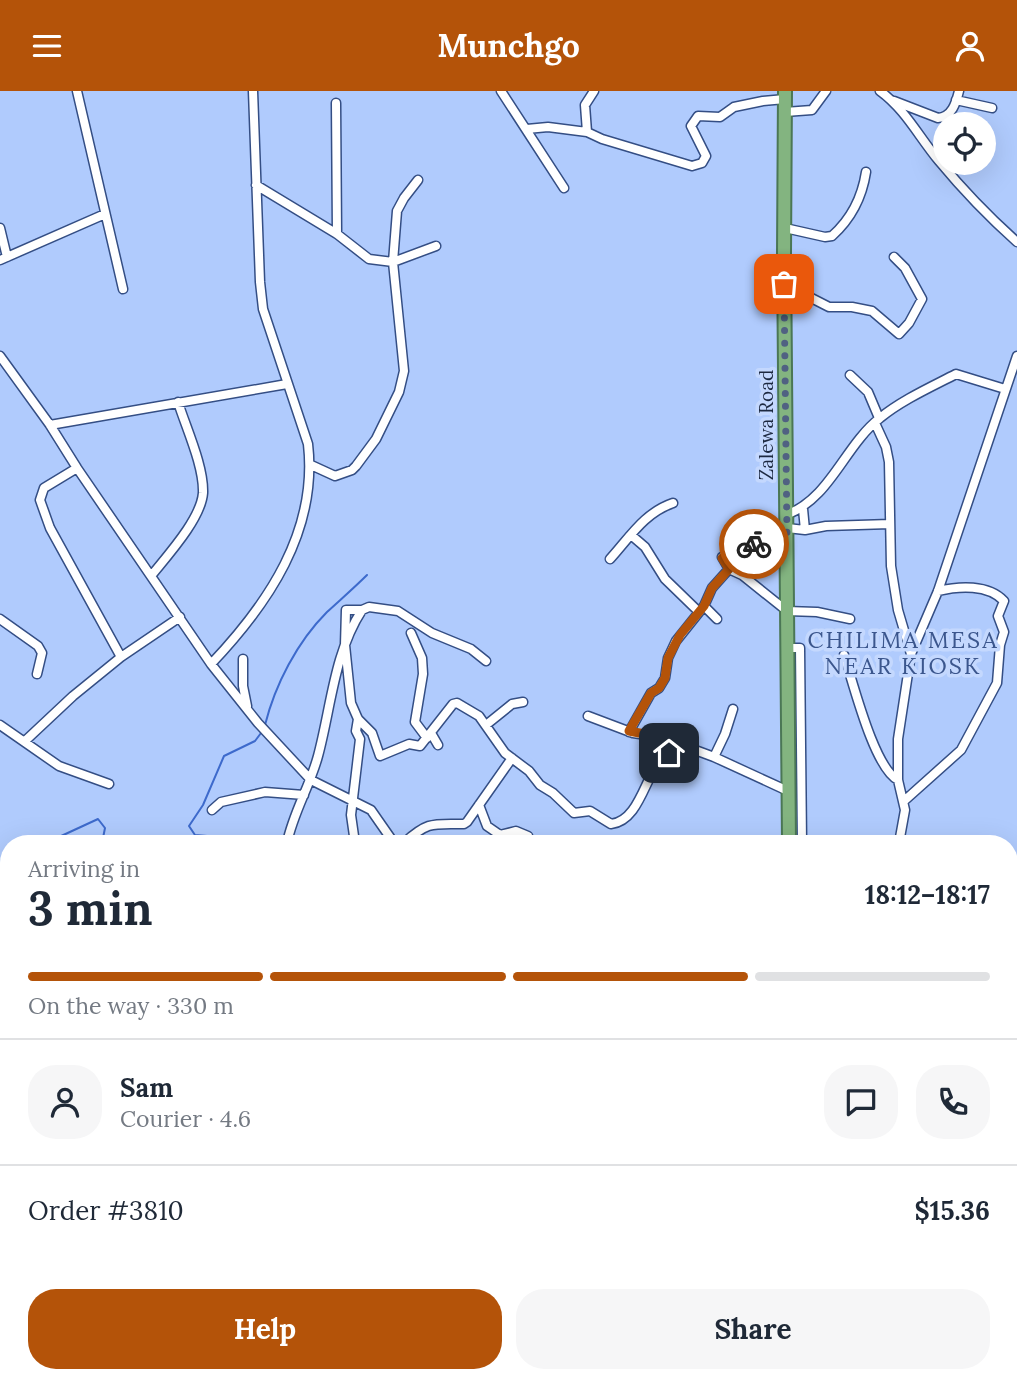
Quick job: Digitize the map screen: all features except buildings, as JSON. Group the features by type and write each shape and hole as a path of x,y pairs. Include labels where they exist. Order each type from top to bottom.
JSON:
{"highway":[{"name":"Zalewa Road","path":"785,101 786,648 791,835"}],"street":[{"path":"77,91 123,289"},
{"path":"211,664 261,606 288,561 305,507 311,465 308,444 263,309 253,91"},
{"path":"501,91 564,188"},
{"path":"587,132 585,105 594,91"},
{"path":"527,129 548,127 587,132 692,166 702,163 706,156 691,126 698,116 720,117 734,107 763,101 785,101 812,110 826,91"},
{"path":"880,91 893,100 938,118 944,118 951,112 958,91"},
{"path":"893,100 984,213 1017,242"},
{"path":"956,100 992,108"},
{"path":"336,103 337,234"},
{"path":"785,228 832,236 853,211 864,187 866,172"},
{"path":"311,465 335,476 352,470 376,439 399,392 404,361 393,262 397,211 418,180"},
{"path":"256,185 337,234 369,259 393,262 436,246"},
{"path":"0,228 3,259 105,214"},
{"path":"784,284 829,307 852,307 872,311 899,334 909,323 922,299 905,268 894,257"},
{"path":"0,356 50,425 211,664 247,709 311,780 371,810 388,835"},
{"path":"901,835 905,818 898,779 898,739 911,654 938,590 1017,356"},
{"path":"850,619 817,612 787,611 741,575 729,569 722,558 787,526 819,493 877,420 956,374 1005,389"},
{"path":"850,375 868,392 886,447 889,462 891,566 898,610 911,654"},
{"path":"50,425 287,384"},
{"path":"151,576 195,517 203,494 200,469 178,402"},
{"path":"77,468 44,488 40,501 50,528 121,657"},
{"path":"610,559 648,516 673,503"},
{"path":"803,509 805,530"},
{"path":"787,526 805,530 839,525 890,524"},
{"path":"631,535 645,547 665,579 701,609 718,619"},
{"path":"629,731 651,693 659,688 665,678 668,658 676,641 701,609 712,588 729,569"},
{"path":"904,801 965,745 999,675 1000,645 1004,632 998,616 1004,601 997,594 970,587 938,590"},
{"path":"486,661 471,649 432,633 398,611 369,607 346,610 345,645 351,703 358,719 369,728 380,756 408,744 417,747 455,702 476,714 501,749 529,771 540,785 568,809 579,814 590,811 611,824 620,822 631,811 662,757 672,751 677,743"},
{"path":"290,835 311,780 345,645 362,610"},
{"path":"25,741 73,696 121,657 180,617"},
{"path":"0,619 38,646 42,653 37,674"},
{"path":"411,633 422,658 423,674 415,722 438,745"},
{"path":"786,648 800,648 802,835"},
{"path":"844,655 873,743 888,772 898,779"},
{"path":"243,659 243,686 247,709"},
{"path":"486,725 512,704 523,702"},
{"path":"715,757 726,734 733,709"},
{"path":"588,716 629,731 660,737 715,757 788,791"},
{"path":"354,835 351,815 360,739 356,731 358,719"},
{"path":"0,725 59,766 86,778 109,784"},
{"path":"414,835 433,824 464,824 512,758"},
{"path":"212,810 221,802 265,792 303,795"},
{"path":"479,805 487,826 495,835"},
{"path":"508,835 516,831 526,835"}],"waterway":[{"path":"265,725 281,680 297,650 327,612 367,575"},
{"path":"195,835 189,826 203,805 224,756 255,741 261,733"},
{"path":"63,835 98,819 105,828 104,835"}],"way so far":[{"path":"754,544 787,536 784,284"}],"district":[{"name":"CHILIMA MESA NEAR KIOSK","path":"903,653"}],"route":[{"path":"669,753 677,743 629,731 652,691 659,688 665,678 668,658 680,635 701,611 712,588 729,569 722,558 754,544"}]}
